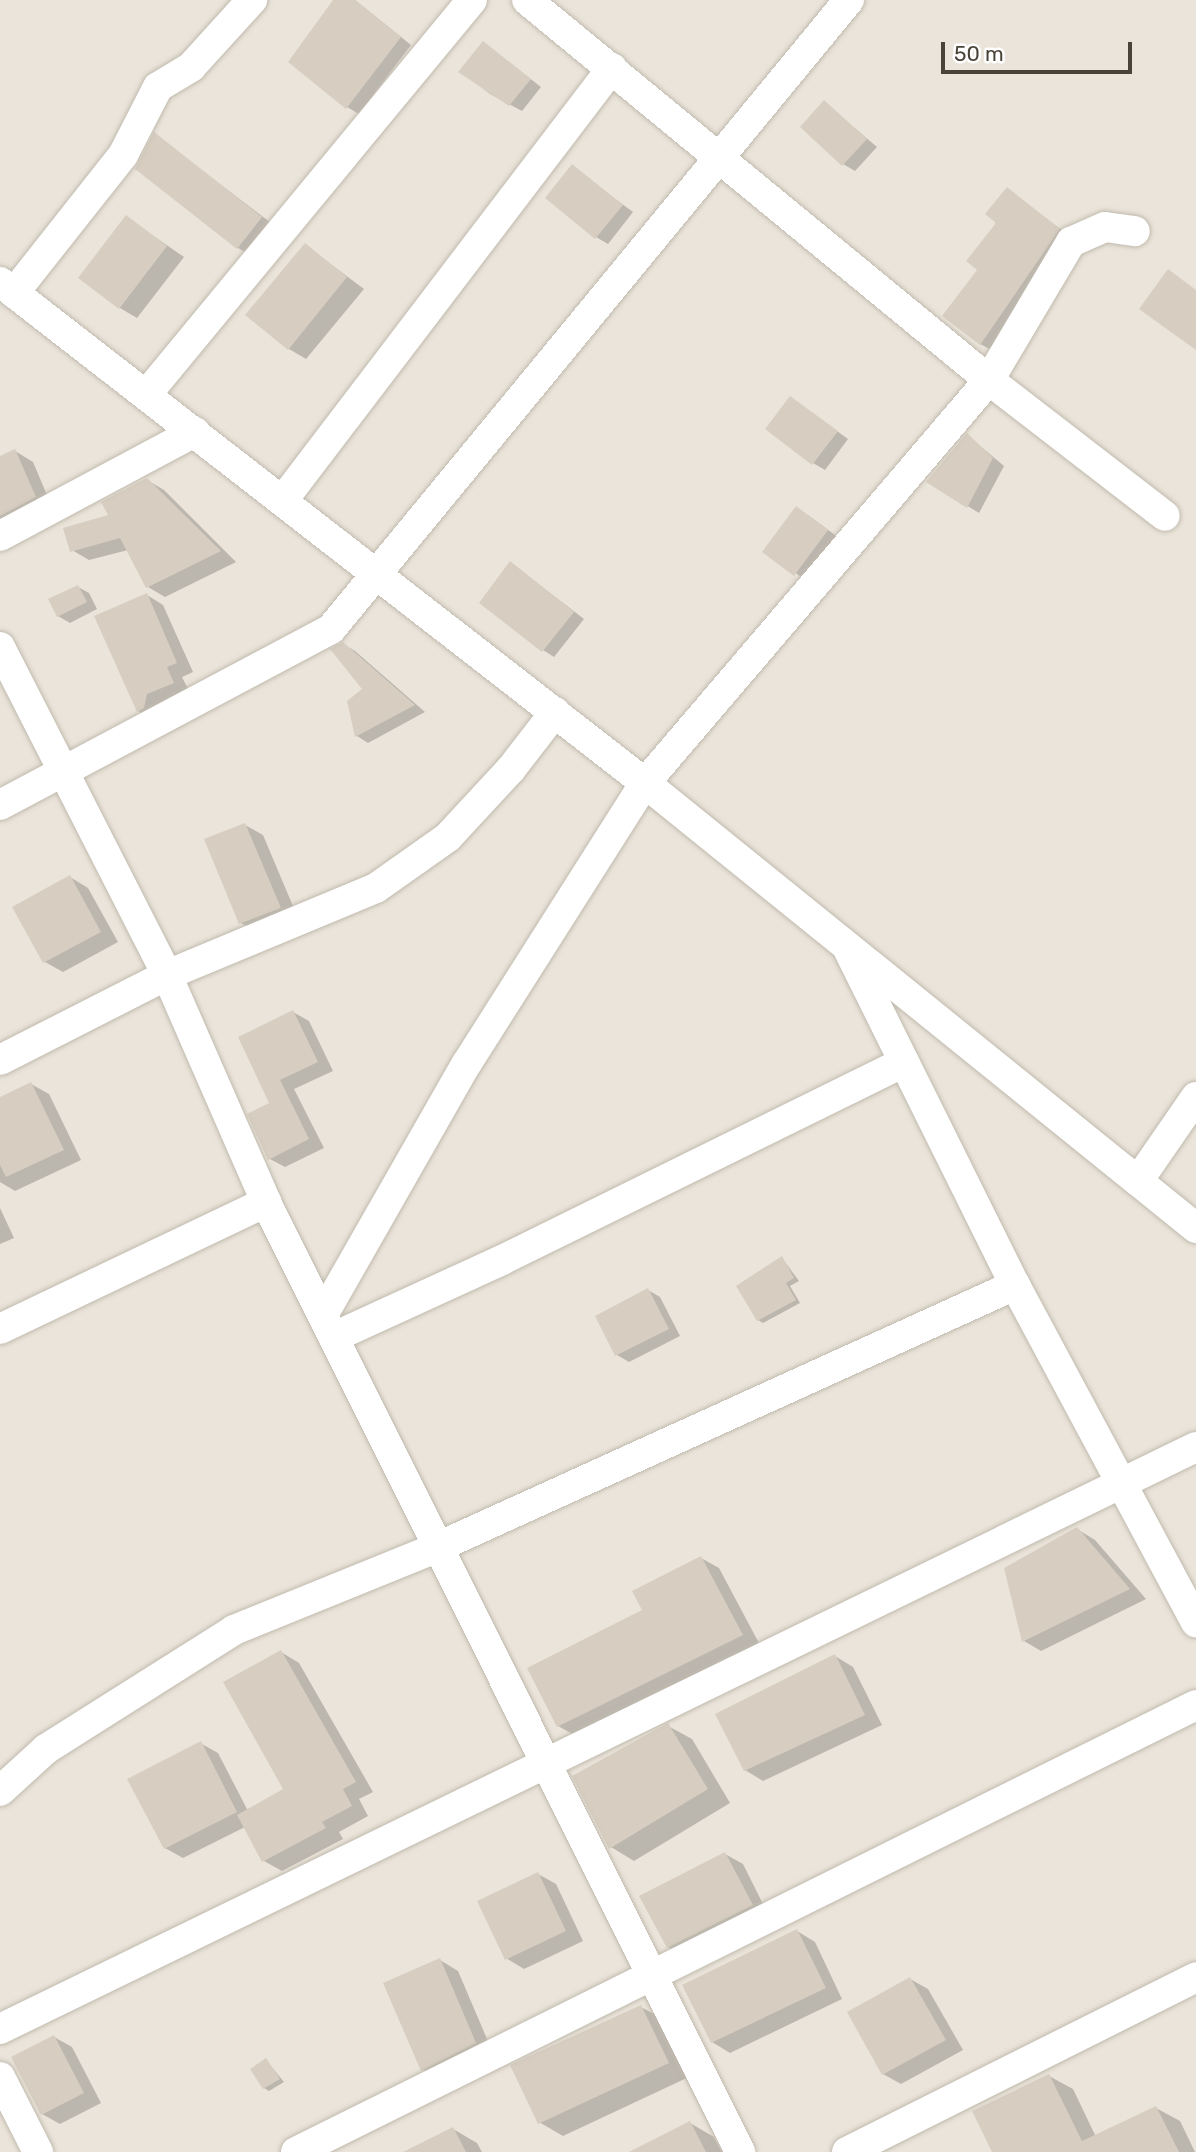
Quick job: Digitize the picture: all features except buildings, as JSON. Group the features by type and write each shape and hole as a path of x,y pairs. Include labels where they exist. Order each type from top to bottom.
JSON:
{"street":[{"path":"252,0 191,67 158,87 123,155 7,288 283,499 645,783 843,940 1196,1228"},
{"path":"146,394 472,0"},
{"path":"527,0 723,157 989,380 1166,516"},
{"path":"0,805 331,629 723,157 849,0"},
{"path":"283,499 612,68"},
{"path":"328,1326 467,1063 645,783 989,380 1071,242 1105,227 1135,231"},
{"path":"0,537 195,432"},
{"path":"0,648 167,975 266,1202 740,2152"},
{"path":"0,1060 167,975 376,888 448,837 511,769 555,712"},
{"path":"843,940 1015,1285 1196,1622"},
{"path":"328,1326 502,1260 904,1062"},
{"path":"1138,1181 1196,1097"},
{"path":"0,1329 266,1202"},
{"path":"0,1791 46,1749 234,1630 438,1547 1015,1285"},
{"path":"0,2029 1121,1481 1196,1447"},
{"path":"296,2152 1196,1704"},
{"path":"847,2152 1196,1977"},
{"path":"0,2077 38,2152"}],"shaded area":[{"path":"0,0 1196,0 1196,2152 0,2152"}]}
